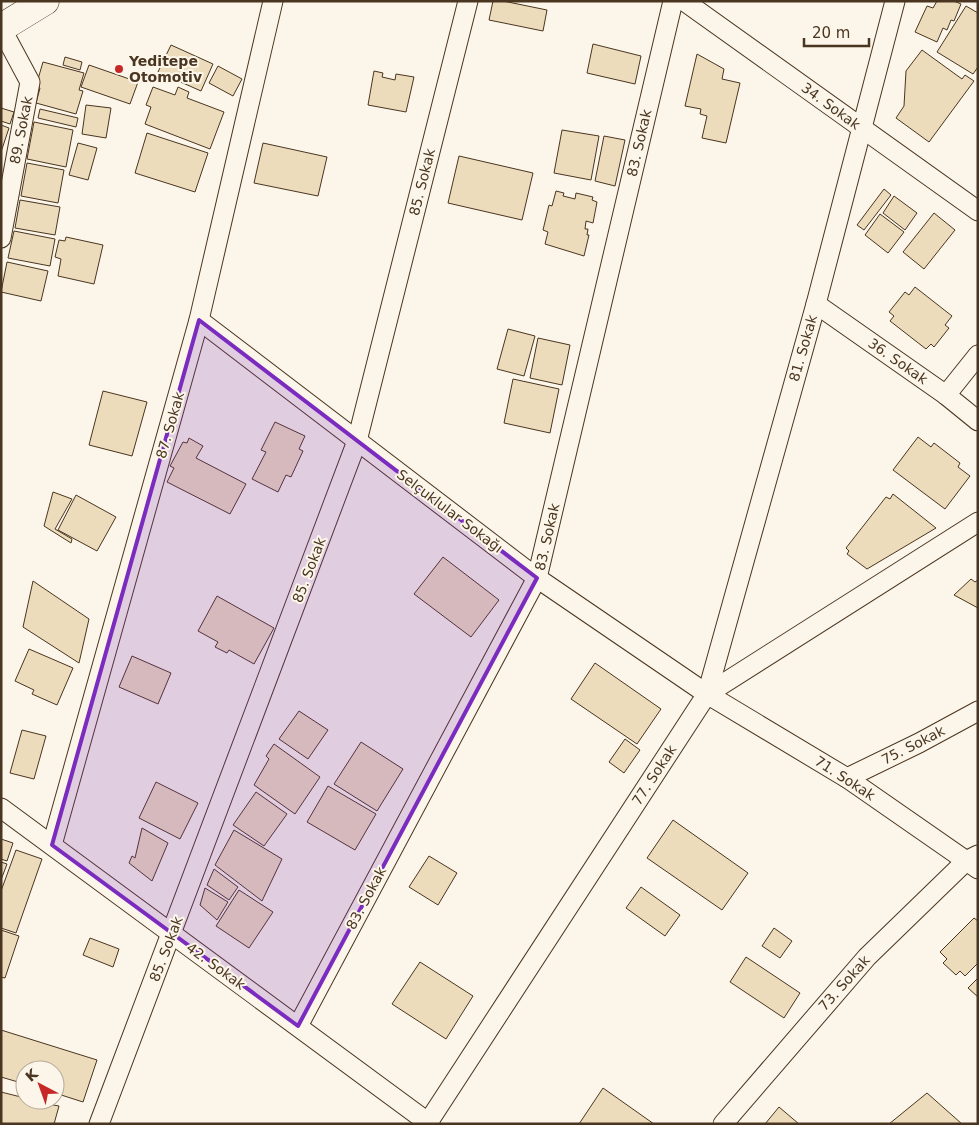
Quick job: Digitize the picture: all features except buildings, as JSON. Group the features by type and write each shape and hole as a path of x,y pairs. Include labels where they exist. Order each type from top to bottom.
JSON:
{"main road":[{"path":"1,28 45,1"}],"street":[{"name":"87. Sokak","path":"52,845 199,320 273,1"},
{"name":"85. Sokak","path":"99,1124 357,441 468,1"},
{"name":"83. Sokak","path":"298,1026 537,578 672,1"},
{"name":"34. Sokak","path":"684,1 978,211"},
{"name":"81. Sokak","path":"707,694 816,304 895,1"},
{"name":"89. Sokak","path":"1,28 30,82 1,238"},
{"name":"36. Sokak","path":"816,304 946,395 978,421"},
{"name":"Selçuklular Sokağı","path":"199,320 537,578 707,694"},
{"path":"946,395 978,355"},
{"name":"77. Sokak","path":"428,1123 707,694 978,522"},
{"name":"71. Sokak","path":"707,694 847,778 974,862"},
{"name":"75. Sokak","path":"847,778 919,744 978,711"},
{"name":"42. Sokak","path":"1,808 428,1123"},
{"name":"73. Sokak","path":"723,1124 867,957 974,862"}],"highlighted area":[{"path":"199,320 537,578 298,1026 52,845"}],"place":[{"name":"Yeditepe Otomotiv","path":"119,69"}]}
